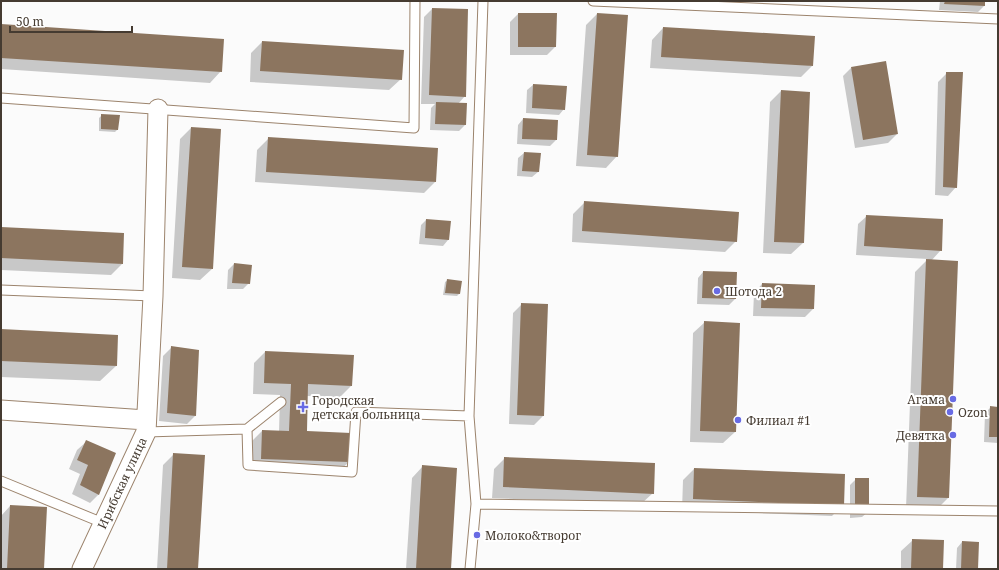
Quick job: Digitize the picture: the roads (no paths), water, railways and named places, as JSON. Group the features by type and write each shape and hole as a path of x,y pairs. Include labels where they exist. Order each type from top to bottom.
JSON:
{"street":[{"path":"146,426 158,109"},
{"name":"Ирибская улица","path":"1,410 146,426 82,569"}],"lane":[{"path":"1,98 414,128 415,1"},
{"path":"470,569 476,504 469,416 483,1"},
{"path":"593,1 727,4 998,19"},
{"path":"1,290 152,296"},
{"path":"146,426 247,429 281,402"},
{"path":"247,429 248,465 352,472 356,412 469,416"},
{"path":"1,481 103,523"},
{"path":"476,504 998,511"}],"place":[{"name":"Шотода 2","path":"717,291"},
{"name":"Агама","path":"953,399"},
{"name":"Городская детская больница","path":"303,407"},
{"name":"Ozon","path":"950,412"},
{"name":"Филиал #1","path":"738,420"},
{"name":"Девятка","path":"953,435"},
{"name":"Молоко&творог","path":"477,535"}]}
